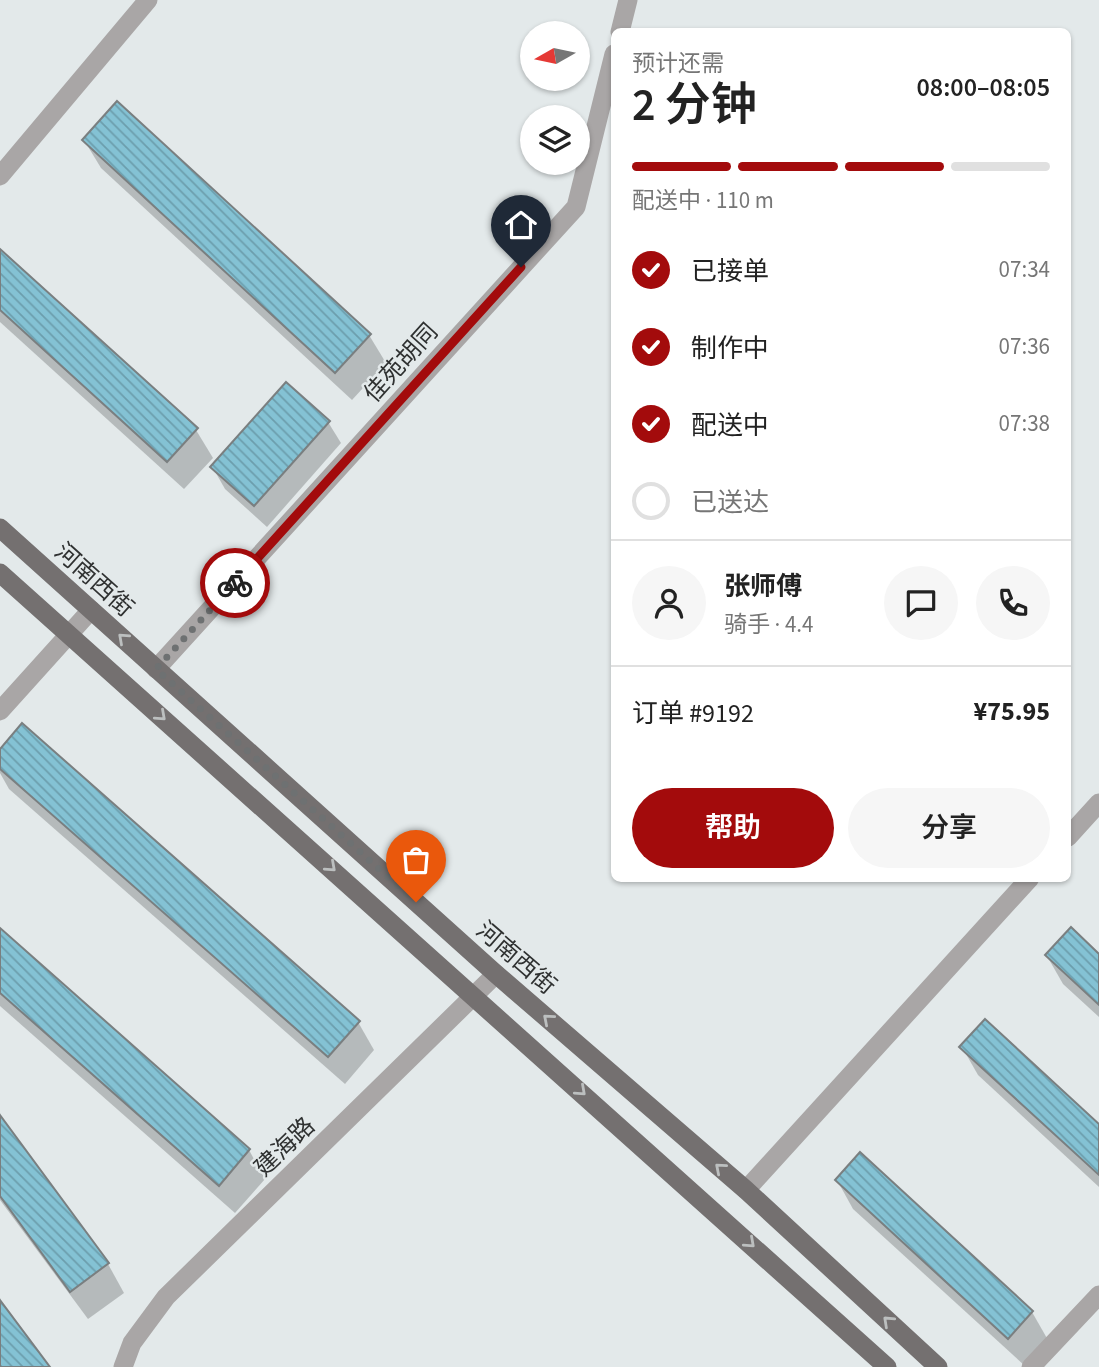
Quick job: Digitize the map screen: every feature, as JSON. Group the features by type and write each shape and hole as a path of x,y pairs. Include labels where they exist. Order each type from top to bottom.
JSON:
{"main road":[{"name":"河南西街","path":"0,528 496,974 746,1190 938,1367"},
{"path":"0,573 887,1367"}],"street":[{"path":"0,176 148,0"},
{"path":"621,28 628,0"},
{"name":"佳苑胡同","path":"156,669 576,206 611,66"},
{"path":"0,711 91,610"},
{"path":"1071,834 1099,803"},
{"path":"746,1190 1026,882"},
{"name":"建海路","path":"123,1367 132,1343 166,1297 496,974"},
{"path":"1031,1367 1099,1295"}],"building":[{"path":"117,101 371,334 335,373 82,140"},
{"path":"0,249 198,428 167,462 0,310"},
{"path":"286,382 330,421 254,506 210,467"},
{"path":"22,723 360,1021 328,1057 0,769 0,749"},
{"path":"1071,927 1099,954 1099,1005 1045,955"},
{"path":"0,928 250,1149 219,1186 0,993"},
{"path":"985,1019 1099,1124 1099,1175 959,1047"},
{"path":"0,1115 109,1263 70,1292 0,1196"},
{"path":"860,1152 1033,1311 1008,1339 835,1180"},
{"path":"0,1300 50,1367 0,1367"}],"way so far":[{"path":"235,583 156,669 416,902"}],"route":[{"path":"235,583 521,267"}]}
